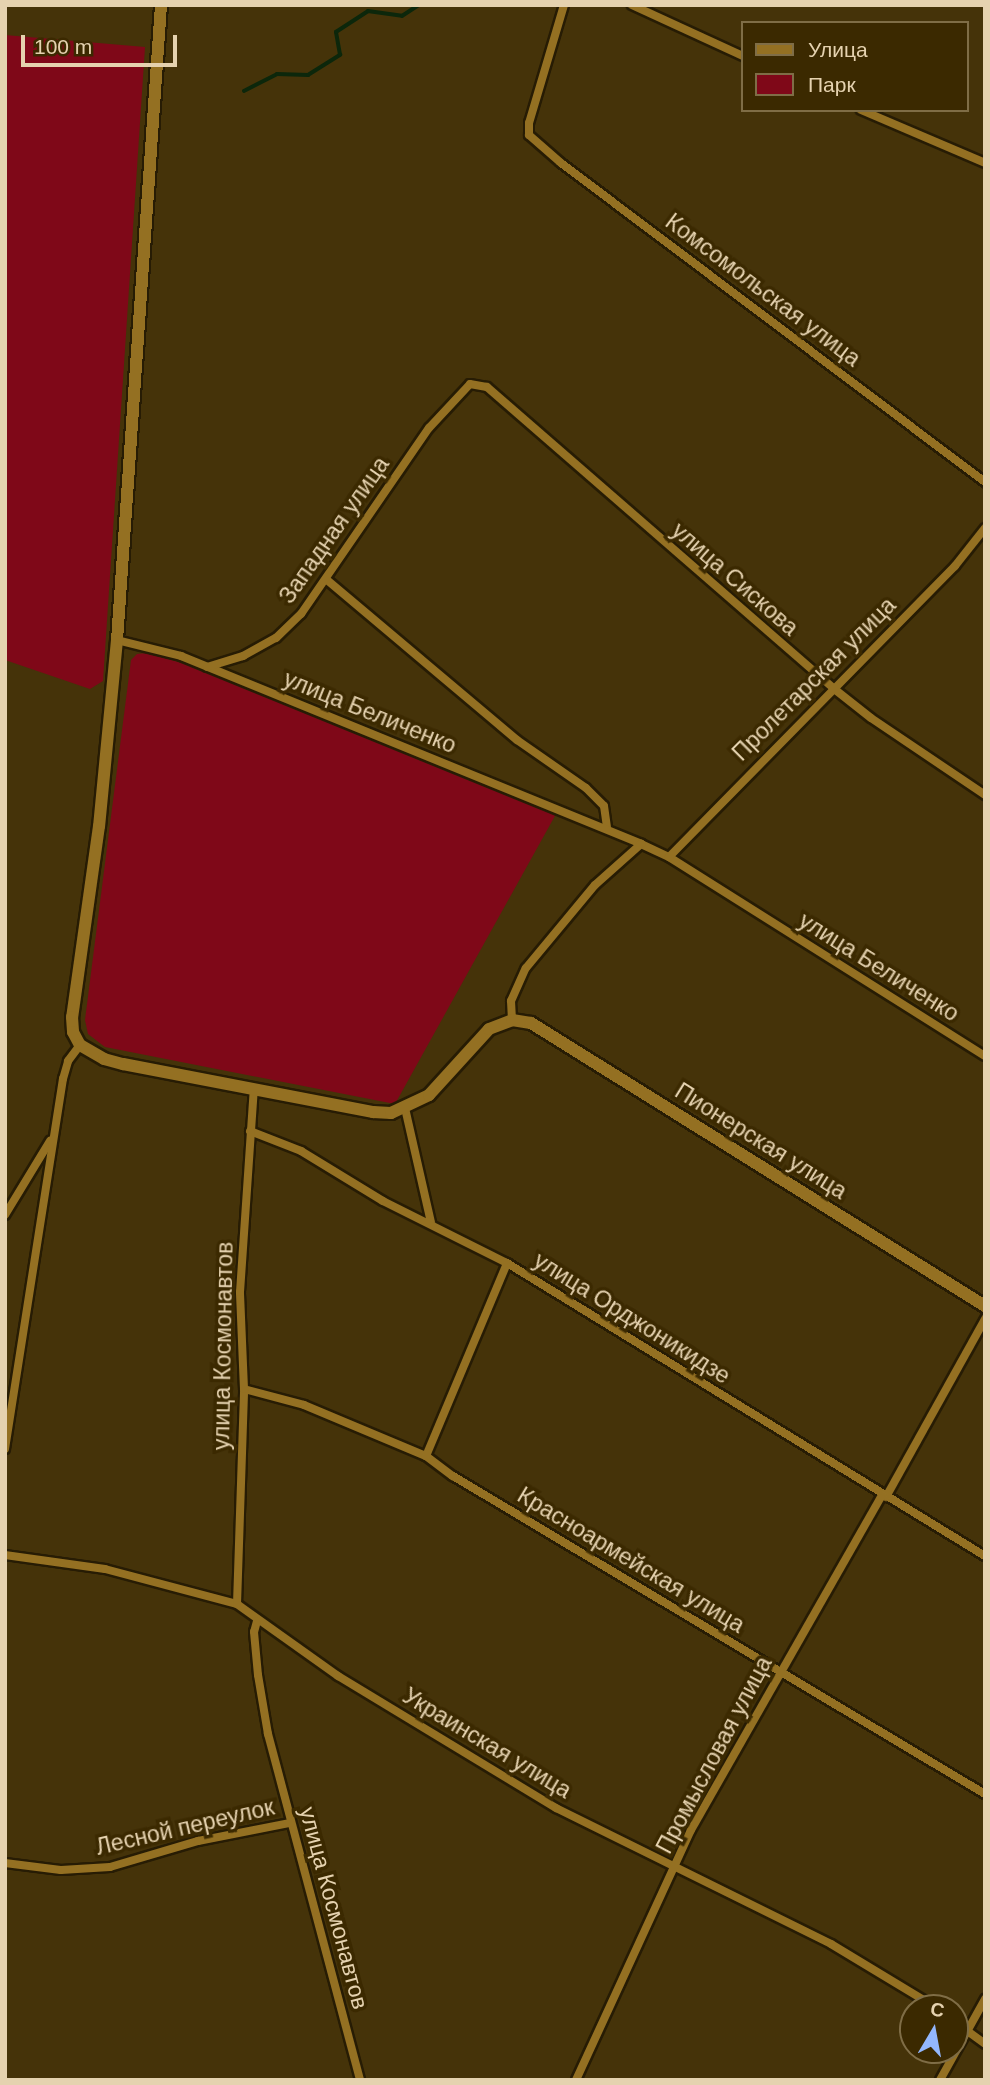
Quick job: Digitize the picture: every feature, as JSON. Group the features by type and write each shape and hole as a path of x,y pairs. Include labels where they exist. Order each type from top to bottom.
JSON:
{"street":[{"path":"161,5 117,640 99,826 72,1017 74,1032 80,1045 104,1059 123,1064 373,1112 391,1113 405,1108 429,1095 489,1029 501,1022 512,1020 511,1001 526,968 595,885 641,844"},
{"name":"Комсомольская улица","path":"564,5 529,123 529,135 561,163 985,482"},
{"path":"632,5 741,55"},
{"path":"866,112 985,163"},
{"name":"Западная улица","path":"207,667 243,656 276,638 301,614 327,580 429,428 470,384"},
{"name":"улица Сискова","path":"470,384 487,387 833,688 871,718 985,795"},
{"name":"Пролетарская улица","path":"670,858 955,566 985,528"},
{"name":"улица Беличенко","path":"327,580 517,740 586,788 604,806 607,827"},
{"name":"улица Беличенко","path":"117,640 156,649 207,667 607,827 670,858 985,1056"},
{"name":"Пионерская улица","path":"512,1020 531,1023 985,1306"},
{"path":"5,1449 63,1079 68,1061 80,1045"},
{"name":"улица Космонавтов","path":"237,1604 244,1389 240,1292 254,1089"},
{"path":"405,1108 431,1222"},
{"name":"улица Орджоникидзе","path":"250,1131 301,1152 383,1200 431,1222 507,1263 985,1556"},
{"path":"5,1215 54,1135"},
{"path":"426,1456 507,1263"},
{"name":"Промысловая улица","path":"576,2080 677,1866 691,1830 779,1672 884,1496 985,1318"},
{"name":"Красноармейская улица","path":"244,1389 304,1405 426,1456 453,1476 985,1794"},
{"name":"Украинская улица","path":"5,1555 105,1569 237,1604 257,1621 338,1675 556,1808 831,1944 914,1994"},
{"name":"улица Космонавтов","path":"257,1621 254,1632 258,1675 268,1734 360,2080"},
{"name":"Лесной переулок","path":"5,1863 61,1870 110,1867 198,1840 290,1823"},
{"path":"969,2026 985,1999"},
{"path":"969,2033 985,2044"},
{"path":"940,2080 948,2064"}],"green space":[{"path":"5,35 145,47 103,681 90,689 5,660"},
{"path":"147,653 192,666 556,814 395,1104 105,1047 88,1034 85,1020 131,660 137,654"}],"waterway":[{"path":"244,91 277,74 308,75 340,55 336,32 368,11 402,16 419,5"}]}
